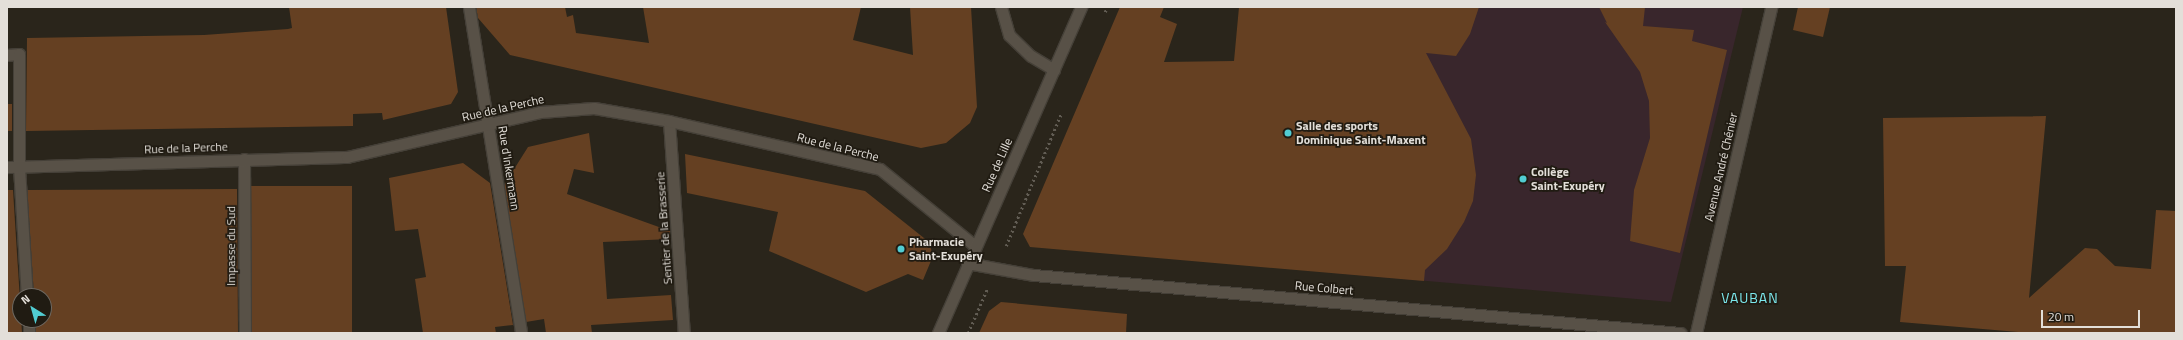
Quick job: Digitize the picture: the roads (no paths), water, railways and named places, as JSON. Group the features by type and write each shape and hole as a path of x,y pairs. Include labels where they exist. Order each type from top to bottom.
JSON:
{"street":[{"name":"Rue d'Inkermann","path":"469,7 489,124 521,333"},
{"path":"1001,7 1009,35 1031,56 1054,70"},
{"name":"Rue de Lille","path":"938,333 975,246 1054,70 1080,7"},
{"name":"Avenue André Chénier","path":"1696,333 1772,7"},
{"path":"7,55 19,54 19,167 27,288"},
{"name":"Rue de la Perche","path":"7,167 347,157 489,124 581,107 669,121 880,169 975,246"},
{"name":"Sentier de la Brasserie","path":"669,121 684,333"},
{"name":"Impasse du Sud","path":"244,159 245,333"},
{"name":"Rue Colbert","path":"968,263 1042,276 1680,333"}],"place":[{"name":"Salle des sports Dominique Saint-Maxent","path":"1288,133"},
{"name":"Collège Saint-Exupéry","path":"1523,179"},
{"name":"Pharmacie Saint-Exupéry","path":"901,249"}],"district":[{"name":"VAUBAN","path":"1750,298"}]}
